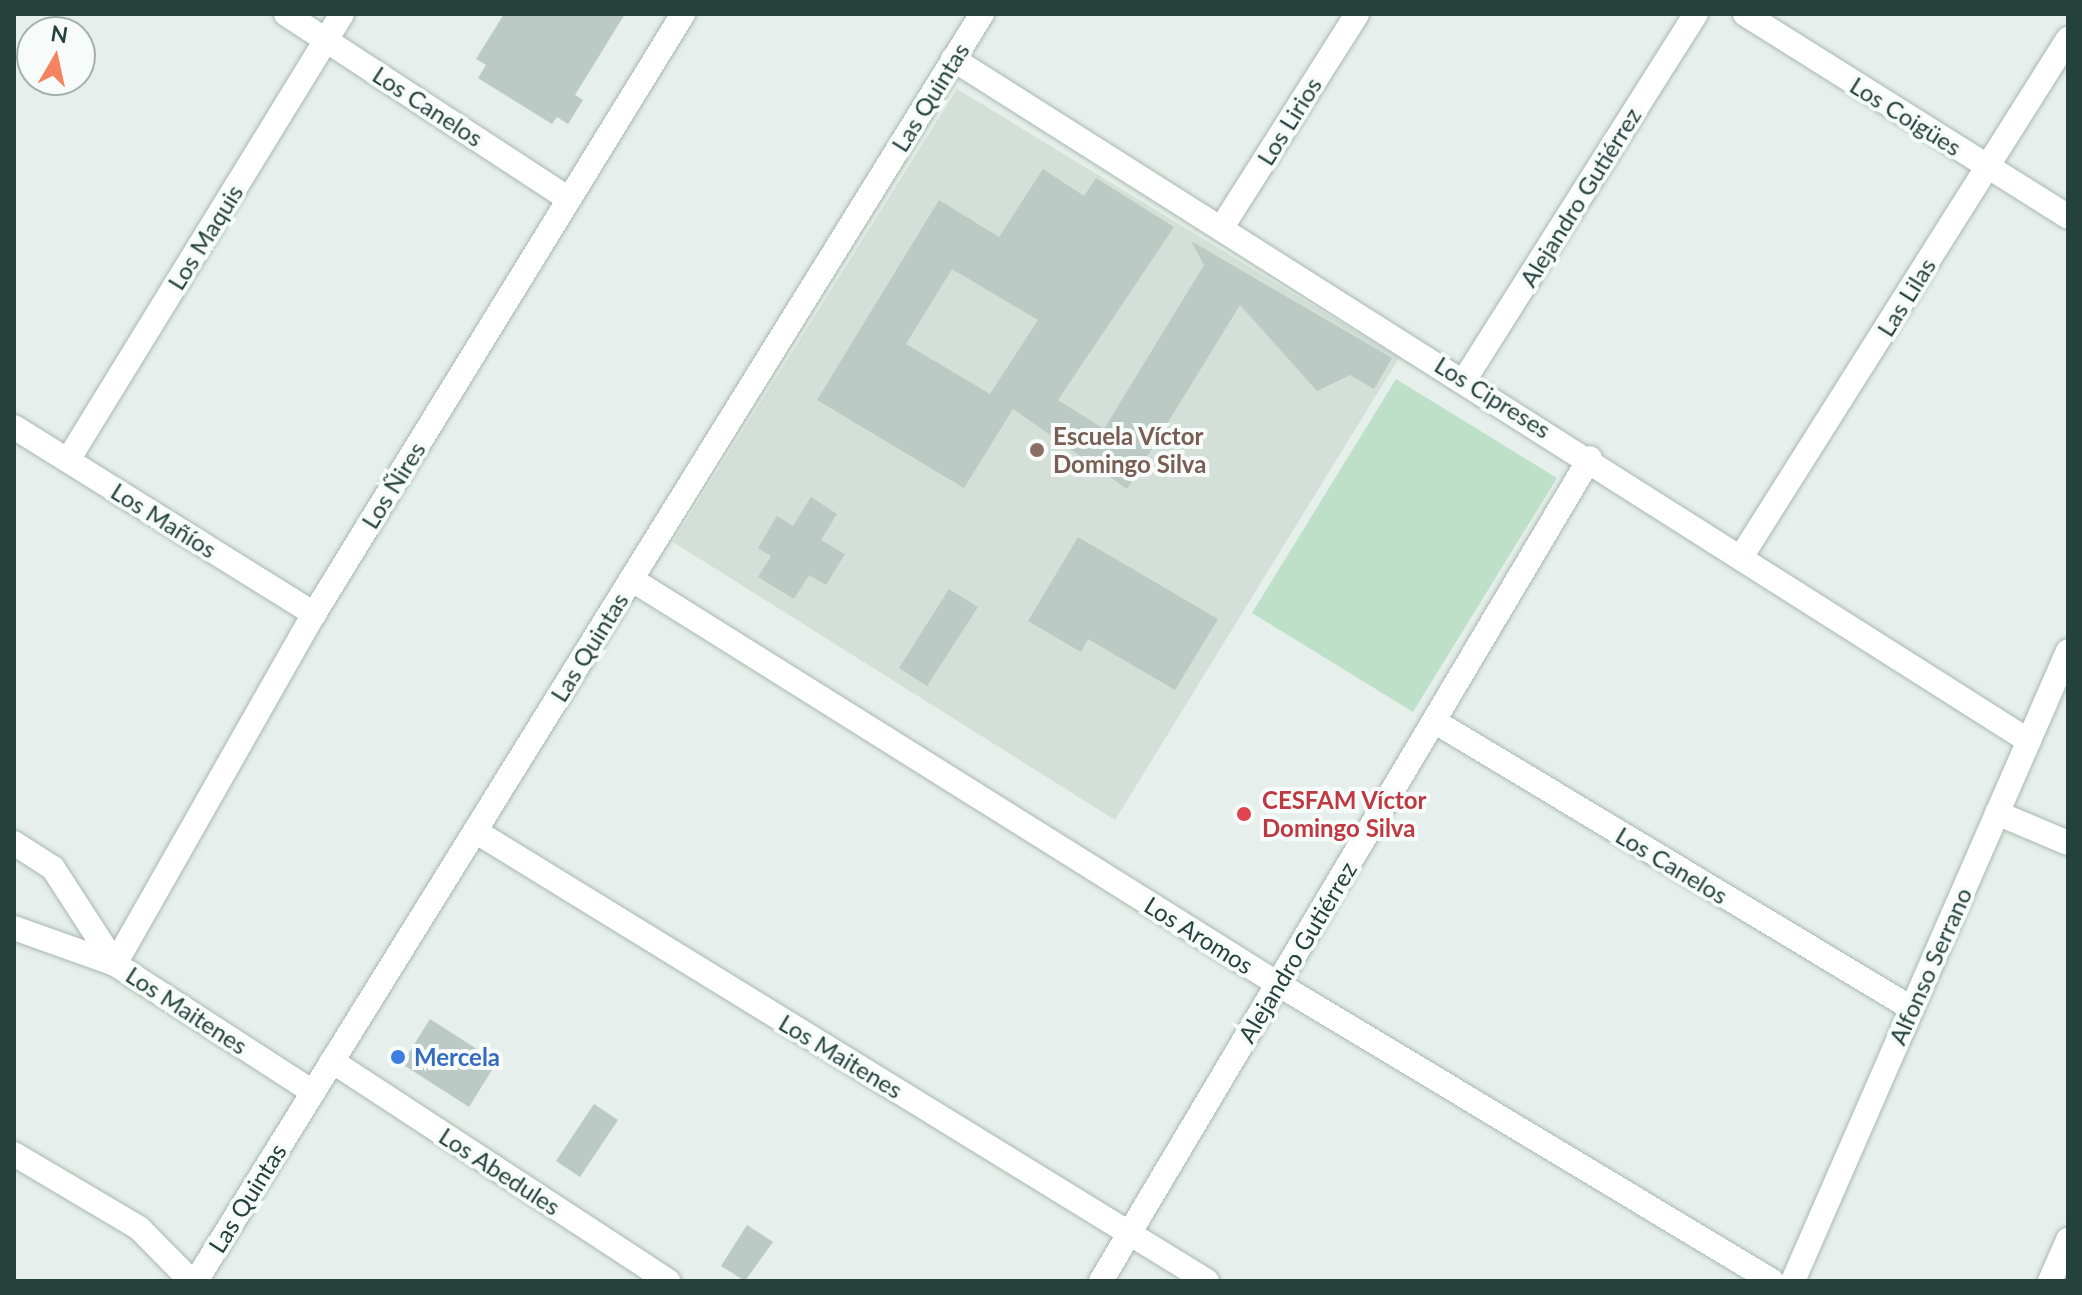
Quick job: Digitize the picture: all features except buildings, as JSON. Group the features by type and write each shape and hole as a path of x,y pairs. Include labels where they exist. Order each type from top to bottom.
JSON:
{"street":[{"name":"Los Canelos","path":"286,14 569,199"},
{"name":"Los Maquis","path":"68,460 342,14"},
{"name":"Los Ñires","path":"115,964 314,614 683,14"},
{"name":"Los Lirios","path":"1222,227 1357,14"},
{"name":"Alejandro Gutiérrez","path":"1465,379 1696,14"},
{"name":"Los Coigües","path":"1745,14 2068,217"},
{"name":"Las Quintas","path":"194,1281 980,15"},
{"name":"Las Lilas","path":"1743,554 2068,39"},
{"name":"Los Cipreses","path":"953,59 1743,554 2029,741"},
{"name":"Los Mañíos","path":"14,427 314,614"},
{"name":"Alejandro Gutiérrez","path":"1101,1281 1590,458"},
{"name":"Los Aromos","path":"631,579 1278,984 1772,1281"},
{"name":"Alfonso Serrano","path":"1793,1281 2068,651"},
{"name":"Los Canelos","path":"1434,721 1911,1008"},
{"path":"1997,813 2068,843"},
{"name":"Los Maitenes","path":"475,831 1207,1281"},
{"name":"Los Maitenes","path":"14,843 53,868 115,964 313,1092"},
{"path":"14,928 115,964"},
{"name":"Los Abedules","path":"332,1061 668,1281"},
{"path":"14,1154 139,1228 194,1281"},
{"path":"2050,1281 2068,1240"}],"shaded area":[{"name":"Escuela Víctor Domingo Silva","path":"957,89 1399,358 1115,820 673,542"}],"green space":[{"path":"1396,379 1557,478 1413,712 1252,613"}],"place":[{"name":"Escuela Víctor Domingo Silva","path":"1037,450"},
{"name":"CESFAM Víctor Domingo Silva","path":"1244,814"},
{"name":"Mercela","path":"398,1057"}]}
